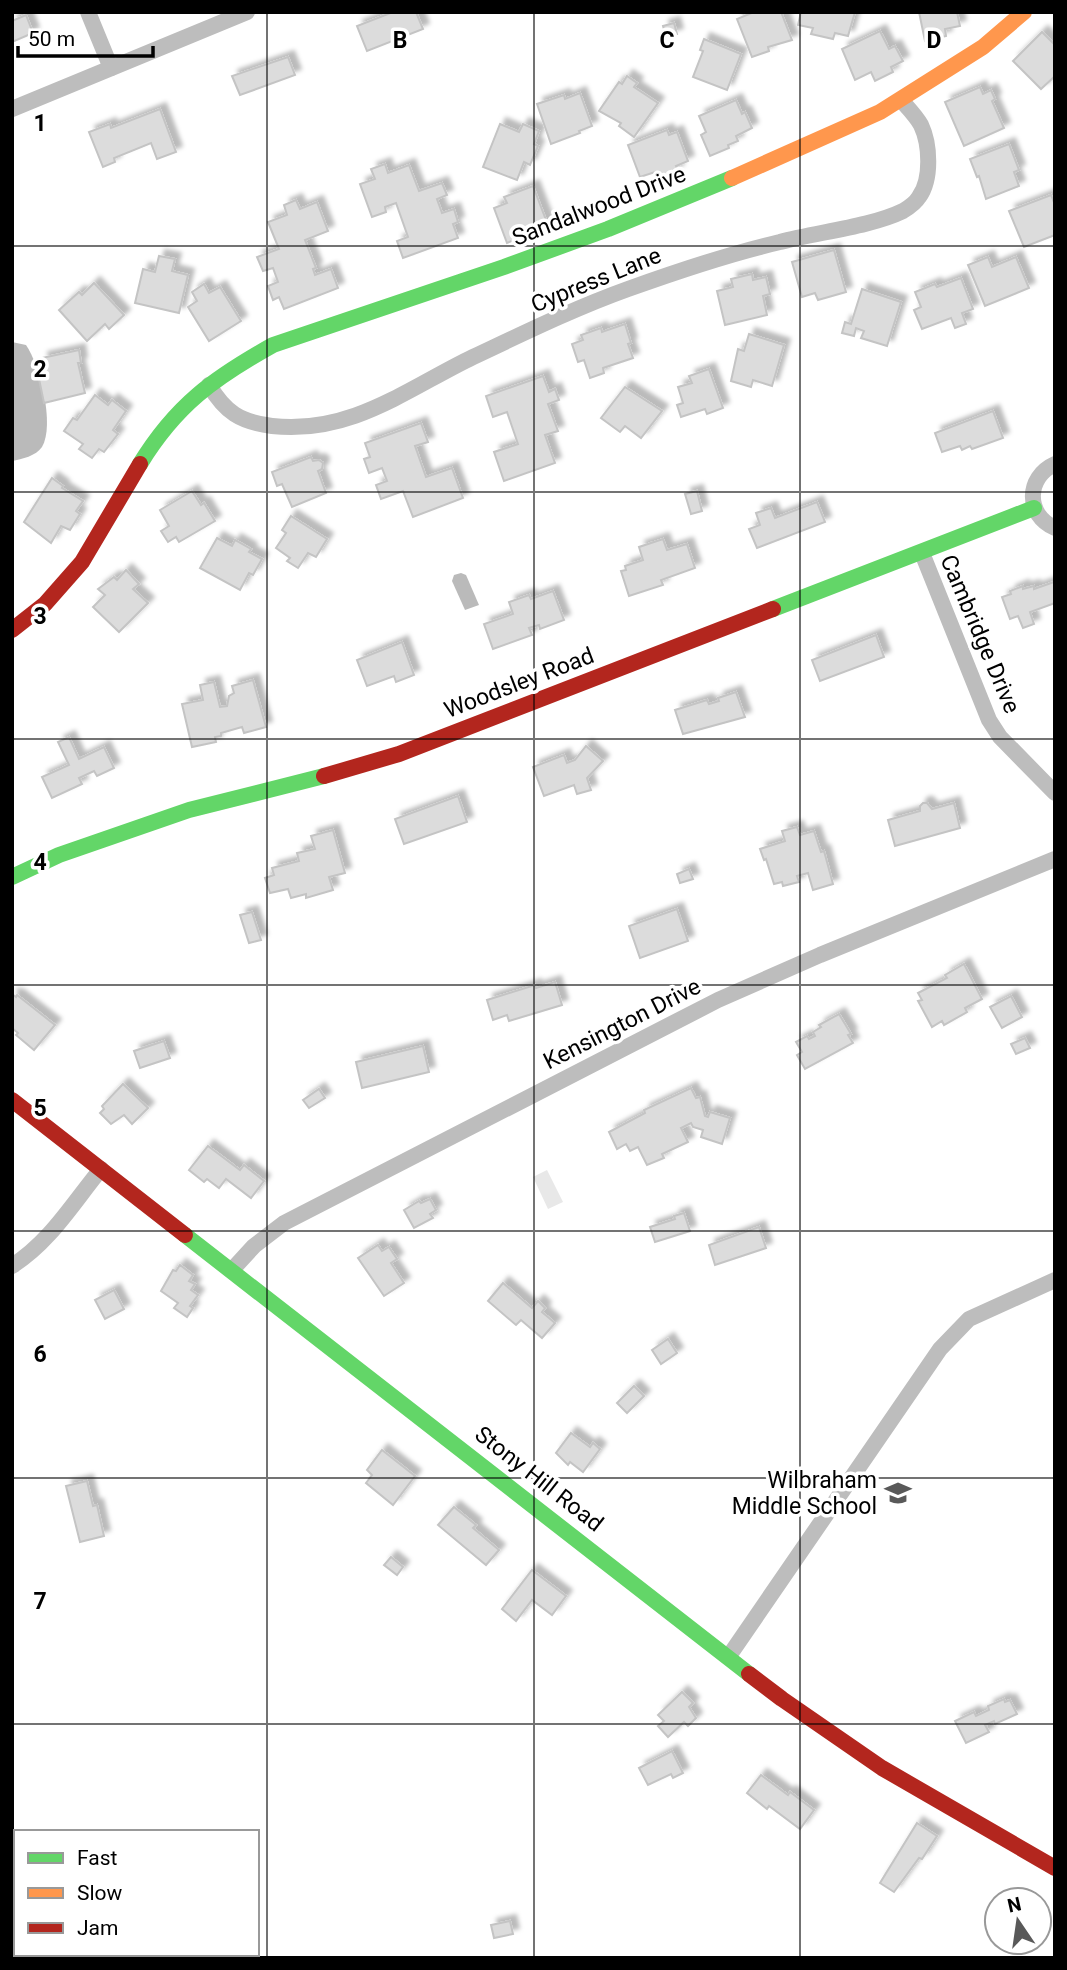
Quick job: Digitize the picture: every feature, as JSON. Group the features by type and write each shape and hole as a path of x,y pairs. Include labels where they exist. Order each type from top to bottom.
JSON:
{"street":[{"path":"88,12 111,68"},
{"path":"12,109 247,12"},
{"name":"Sandalwood Drive","path":"12,630 45,604 82,562 142,460 177,412 239,364 273,345 523,261 714,186 901,100 983,47 1024,12"},
{"name":"Cypress Lane","path":"209,385 219,404 244,419 289,428 335,423 369,412 438,374 623,291 741,252 873,221 904,210 919,197 926,178 928,154 922,128 901,100"},
{"path":"1055,464 1048,466 1037,479 1032,494 1034,508 1041,518 1055,527"},
{"name":"Woodsley Road","path":"12,877 59,855 188,810 312,780 399,754 1034,508"},
{"name":"Cambridge Drive","path":"922,553 989,720 1000,737 1055,793"},
{"name":"Kensington Drive","path":"232,1270 254,1246 284,1223 718,1000 820,955 1055,859"},
{"name":"Stony Hill Road","path":"12,1100 782,1699 882,1769 1055,1868"},
{"path":"12,1266 32,1254 101,1169"},
{"path":"729,1656 940,1349 969,1319 1055,1280"}],"shaded area":[{"path":"12,342 26,345 31,354 41,380 47,425 42,447 29,457 12,461"},
{"path":"454,575 466,575 479,605 465,610 452,581"},
{"path":"547,1170 563,1202 548,1209 533,1177"}],"building":[{"path":"393,12 416,12 423,29 367,51 357,26"},
{"path":"754,12 781,12 792,40 768,47 769,51 752,57 737,19"},
{"path":"801,12 855,12 848,36 835,33 833,39 811,34 813,28 798,25"},
{"path":"919,12 957,12 960,26 945,29 946,36 925,41"},
{"path":"26,15 33,33 12,42 12,21"},
{"path":"674,23 677,34 666,37 663,26"},
{"path":"880,31 889,49 895,46 903,61 891,67 893,72 875,81 871,72 855,80 842,49"},
{"path":"1042,32 1055,45 1055,76 1041,89 1013,61"},
{"path":"704,39 741,54 727,90 693,77 703,51 700,50"},
{"path":"288,57 295,75 240,95 232,76"},
{"path":"627,76 637,83 634,87 658,103 634,137 619,126 621,123 599,111 619,82 622,84"},
{"path":"980,87 983,94 991,90 995,99 992,101 1004,128 964,146 945,102"},
{"path":"580,93 592,126 551,144 537,104"},
{"path":"736,100 752,128 736,136 738,141 728,145 729,148 710,156 701,135 706,132 699,116"},
{"path":"160,109 176,152 157,159 151,143 114,158 115,162 103,167 89,132 110,124 111,128"},
{"path":"500,124 519,132 523,124 539,131 534,144 538,146 530,165 524,162 517,180 483,167"},
{"path":"667,130 669,135 677,132 688,161 676,166 678,170 657,179 655,172 640,177 628,145"},
{"path":"1009,144 1019,170 1014,172 1019,186 986,199 970,159"},
{"path":"385,164 388,173 409,165 419,191 442,183 447,195 437,199 442,213 454,209 458,222 453,224 458,238 403,258 397,241 408,237 396,203 385,207 386,212 372,217 360,184 375,179 371,169"},
{"path":"533,186 549,228 530,235 529,231 507,243 494,208 507,203 504,197"},
{"path":"1051,195 1055,205 1055,235 1024,247 1009,211"},
{"path":"296,200 300,209 317,202 328,231 305,240 316,268 313,269 315,275 331,269 338,288 284,309 279,297 273,300 268,286 278,282 273,268 263,271 257,257 279,249 268,222 287,215 284,205"},
{"path":"834,250 846,292 818,300 815,293 802,297 792,262"},
{"path":"159,256 175,259 172,271 188,275 179,313 135,303 143,269 155,272"},
{"path":"988,257 992,267 1016,257 1029,288 985,306 968,265"},
{"path":"752,274 753,280 766,277 770,294 763,296 767,315 725,325 717,291 733,287 731,279"},
{"path":"961,278 973,309 962,313 966,324 955,328 951,318 922,329 914,310 921,307 915,292"},
{"path":"94,283 124,315 109,329 105,324 87,341 59,310 79,292 82,295"},
{"path":"204,284 209,293 220,287 241,321 209,341 188,307 197,301 192,292"},
{"path":"862,289 901,302 887,346 861,338 864,331 856,328 854,336 842,333 845,322 851,324"},
{"path":"625,324 633,358 603,368 604,373 590,378 584,360 578,362 572,344 583,340 581,335 601,328 602,332"},
{"path":"749,334 784,345 772,386 753,380 751,387 731,381 738,349 744,351"},
{"path":"79,350 81,363 78,363 85,393 44,403 38,374 45,373 42,358"},
{"path":"709,369 723,408 707,414 705,409 681,417 677,405 683,403 678,387 692,383 689,376"},
{"path":"543,376 549,392 555,389 559,400 548,404 558,431 545,435 555,463 504,481 494,452 518,444 507,412 493,417 486,396"},
{"path":"625,387 662,411 641,438 625,426 620,432 601,418"},
{"path":"95,395 108,405 112,400 126,411 113,430 118,434 104,452 99,449 92,458 79,449 83,444 64,431 73,418 77,420"},
{"path":"993,411 1003,438 972,449 970,446 962,450 960,446 942,452 935,433"},
{"path":"421,423 428,442 415,446 426,477 452,468 463,498 413,517 403,491 381,499 376,485 387,481 382,468 369,473 364,459 370,457 365,443"},
{"path":"311,457 313,461 319,460 323,463 322,469 318,471 326,493 292,507 282,484 277,486 272,472"},
{"path":"52,478 83,501 76,511 80,514 70,530 61,526 51,543 24,522"},
{"path":"192,491 201,505 204,503 215,521 179,542 176,537 168,542 161,531 169,526 160,510"},
{"path":"697,491 702,511 691,514 685,494"},
{"path":"817,502 825,522 757,548 749,529 760,525 756,513 771,508 775,518"},
{"path":"291,516 327,539 316,557 308,553 298,568 287,561 290,558 276,548 286,533 282,530"},
{"path":"217,538 232,546 235,540 262,559 253,575 249,573 240,590 200,568"},
{"path":"663,539 667,550 687,544 695,568 661,580 663,585 629,596 621,571 626,570 625,566 643,560 639,547"},
{"path":"126,570 139,584 133,589 148,603 119,632 93,607 105,595 98,589 114,577 117,580"},
{"path":"1054,582 1055,603 1030,612 1034,624 1023,628 1018,616 1010,619 1002,597 1023,586 1023,589 1034,586 1034,589"},
{"path":"553,591 564,620 540,629 539,625 529,628 532,635 493,649 484,624 513,614 509,602 529,595 531,599"},
{"path":"876,635 884,657 820,681 812,660"},
{"path":"402,642 414,675 396,682 394,676 367,686 357,660"},
{"path":"253,680 266,727 244,733 242,727 221,733 221,736 215,737 216,742 192,747 182,704 203,700 200,685 214,682 220,707 227,706 229,696 234,693 232,686"},
{"path":"736,692 745,717 683,734 675,710 707,700 709,704"},
{"path":"69,737 79,759 104,747 114,768 97,776 94,771 79,778 82,784 52,798 42,777 69,765 58,742"},
{"path":"586,746 603,761 587,778 591,790 577,794 574,785 544,796 533,767 564,755 567,763 575,760"},
{"path":"458,796 467,822 404,844 395,819"},
{"path":"923,803 927,803 932,809 954,803 960,828 895,846 888,820 920,811"},
{"path":"797,827 800,835 814,831 821,852 824,851 833,884 813,890 808,873 797,876 799,882 783,886 782,882 774,884 760,849 785,841 782,831"},
{"path":"333,830 345,873 329,877 333,890 306,898 306,894 291,898 288,889 270,893 265,878 274,875 272,868 299,861 297,853 315,849 311,836"},
{"path":"689,869 693,879 680,883 677,874"},
{"path":"677,909 688,941 640,958 629,926"},
{"path":"252,912 261,940 249,943 240,915"},
{"path":"964,964 982,999 965,1008 967,1012 944,1025 942,1021 932,1027 918,1001 922,1000 918,993 947,978 945,975"},
{"path":"555,982 562,1005 509,1021 507,1015 493,1020 487,1000 535,985 536,988"},
{"path":"12,994 16,997 17,995 55,1025 34,1050 16,1035 18,1033 12,1028"},
{"path":"1011,996 1022,1017 1002,1028 990,1007"},
{"path":"839,1014 851,1034 848,1035 853,1043 805,1069 797,1055 802,1052 796,1042 807,1036 809,1039 815,1036 813,1032 821,1027 819,1025"},
{"path":"1025,1038 1030,1048 1016,1054 1011,1044"},
{"path":"164,1041 170,1058 140,1068 134,1051"},
{"path":"423,1046 429,1072 362,1088 356,1062"},
{"path":"123,1084 148,1108 132,1124 124,1115 111,1124 100,1113 104,1109 102,1106"},
{"path":"691,1088 696,1098 700,1097 705,1116 708,1117 710,1112 730,1118 722,1144 701,1137 703,1130 693,1127 691,1123 681,1128 688,1142 662,1154 664,1158 647,1165 638,1147 630,1151 626,1144 617,1149 609,1132 645,1113 644,1110"},
{"path":"319,1089 325,1098 309,1108 303,1100"},
{"path":"208,1146 240,1170 244,1165 264,1181 251,1198 226,1179 219,1188 207,1179 204,1182 189,1170"},
{"path":"430,1199 436,1210 430,1214 433,1218 414,1228 404,1210 419,1201 421,1203"},
{"path":"684,1213 690,1231 655,1242 650,1227 675,1219 674,1216"},
{"path":"759,1227 766,1248 715,1265 709,1245"},
{"path":"378,1245 382,1251 389,1247 397,1259 391,1263 404,1283 384,1296 358,1258"},
{"path":"180,1265 193,1275 189,1281 195,1284 191,1290 198,1295 190,1306 193,1308 187,1317 174,1308 178,1303 161,1291 173,1270 176,1271"},
{"path":"503,1283 532,1308 538,1301 545,1308 542,1312 555,1323 542,1338 521,1320 516,1325 488,1301"},
{"path":"114,1290 124,1309 105,1319 95,1300"},
{"path":"668,1339 677,1353 661,1364 652,1350"},
{"path":"634,1386 644,1396 627,1413 617,1403"},
{"path":"571,1433 590,1447 593,1443 600,1449 583,1472 570,1462 568,1465 556,1453"},
{"path":"382,1450 415,1476 393,1505 366,1483 372,1475 367,1470"},
{"path":"87,1481 93,1506 97,1505 104,1536 80,1542 66,1486"},
{"path":"454,1507 476,1525 473,1528 499,1550 486,1565 438,1525"},
{"path":"391,1557 403,1567 397,1575 384,1565"},
{"path":"532,1570 566,1596 552,1615 532,1600 516,1621 502,1609"},
{"path":"682,1692 693,1703 689,1707 696,1718 688,1726 684,1722 668,1737 658,1726 664,1721 658,1715"},
{"path":"1004,1699 1005,1702 1010,1700 1017,1714 995,1724 994,1721 985,1725 989,1732 966,1743 955,1721 974,1712 976,1716 989,1710 988,1706"},
{"path":"672,1751 683,1773 673,1778 671,1774 648,1785 639,1768"},
{"path":"761,1775 814,1810 800,1829 747,1793"},
{"path":"917,1823 937,1836 922,1859 919,1858 894,1892 880,1883"},
{"path":"510,1921 513,1934 494,1938 491,1925"}],"traffic: fast":[{"path":"140,464 182,409 232,369 273,345 504,267 608,229 732,178"},
{"path":"773,609 1034,508"},
{"path":"12,877 59,855 189,810 324,776"},
{"path":"185,1235 749,1674"}],"traffic: slow":[{"path":"732,178 880,112 983,47 1024,12"}],"traffic: jam":[{"path":"12,630 45,604 82,562 140,464"},
{"path":"324,776 399,754 773,609"},
{"path":"12,1100 185,1235"},
{"path":"749,1674 882,1768 1055,1868"}],"place":[{"name":"Wilbraham Middle School","path":"898,1493"}]}
